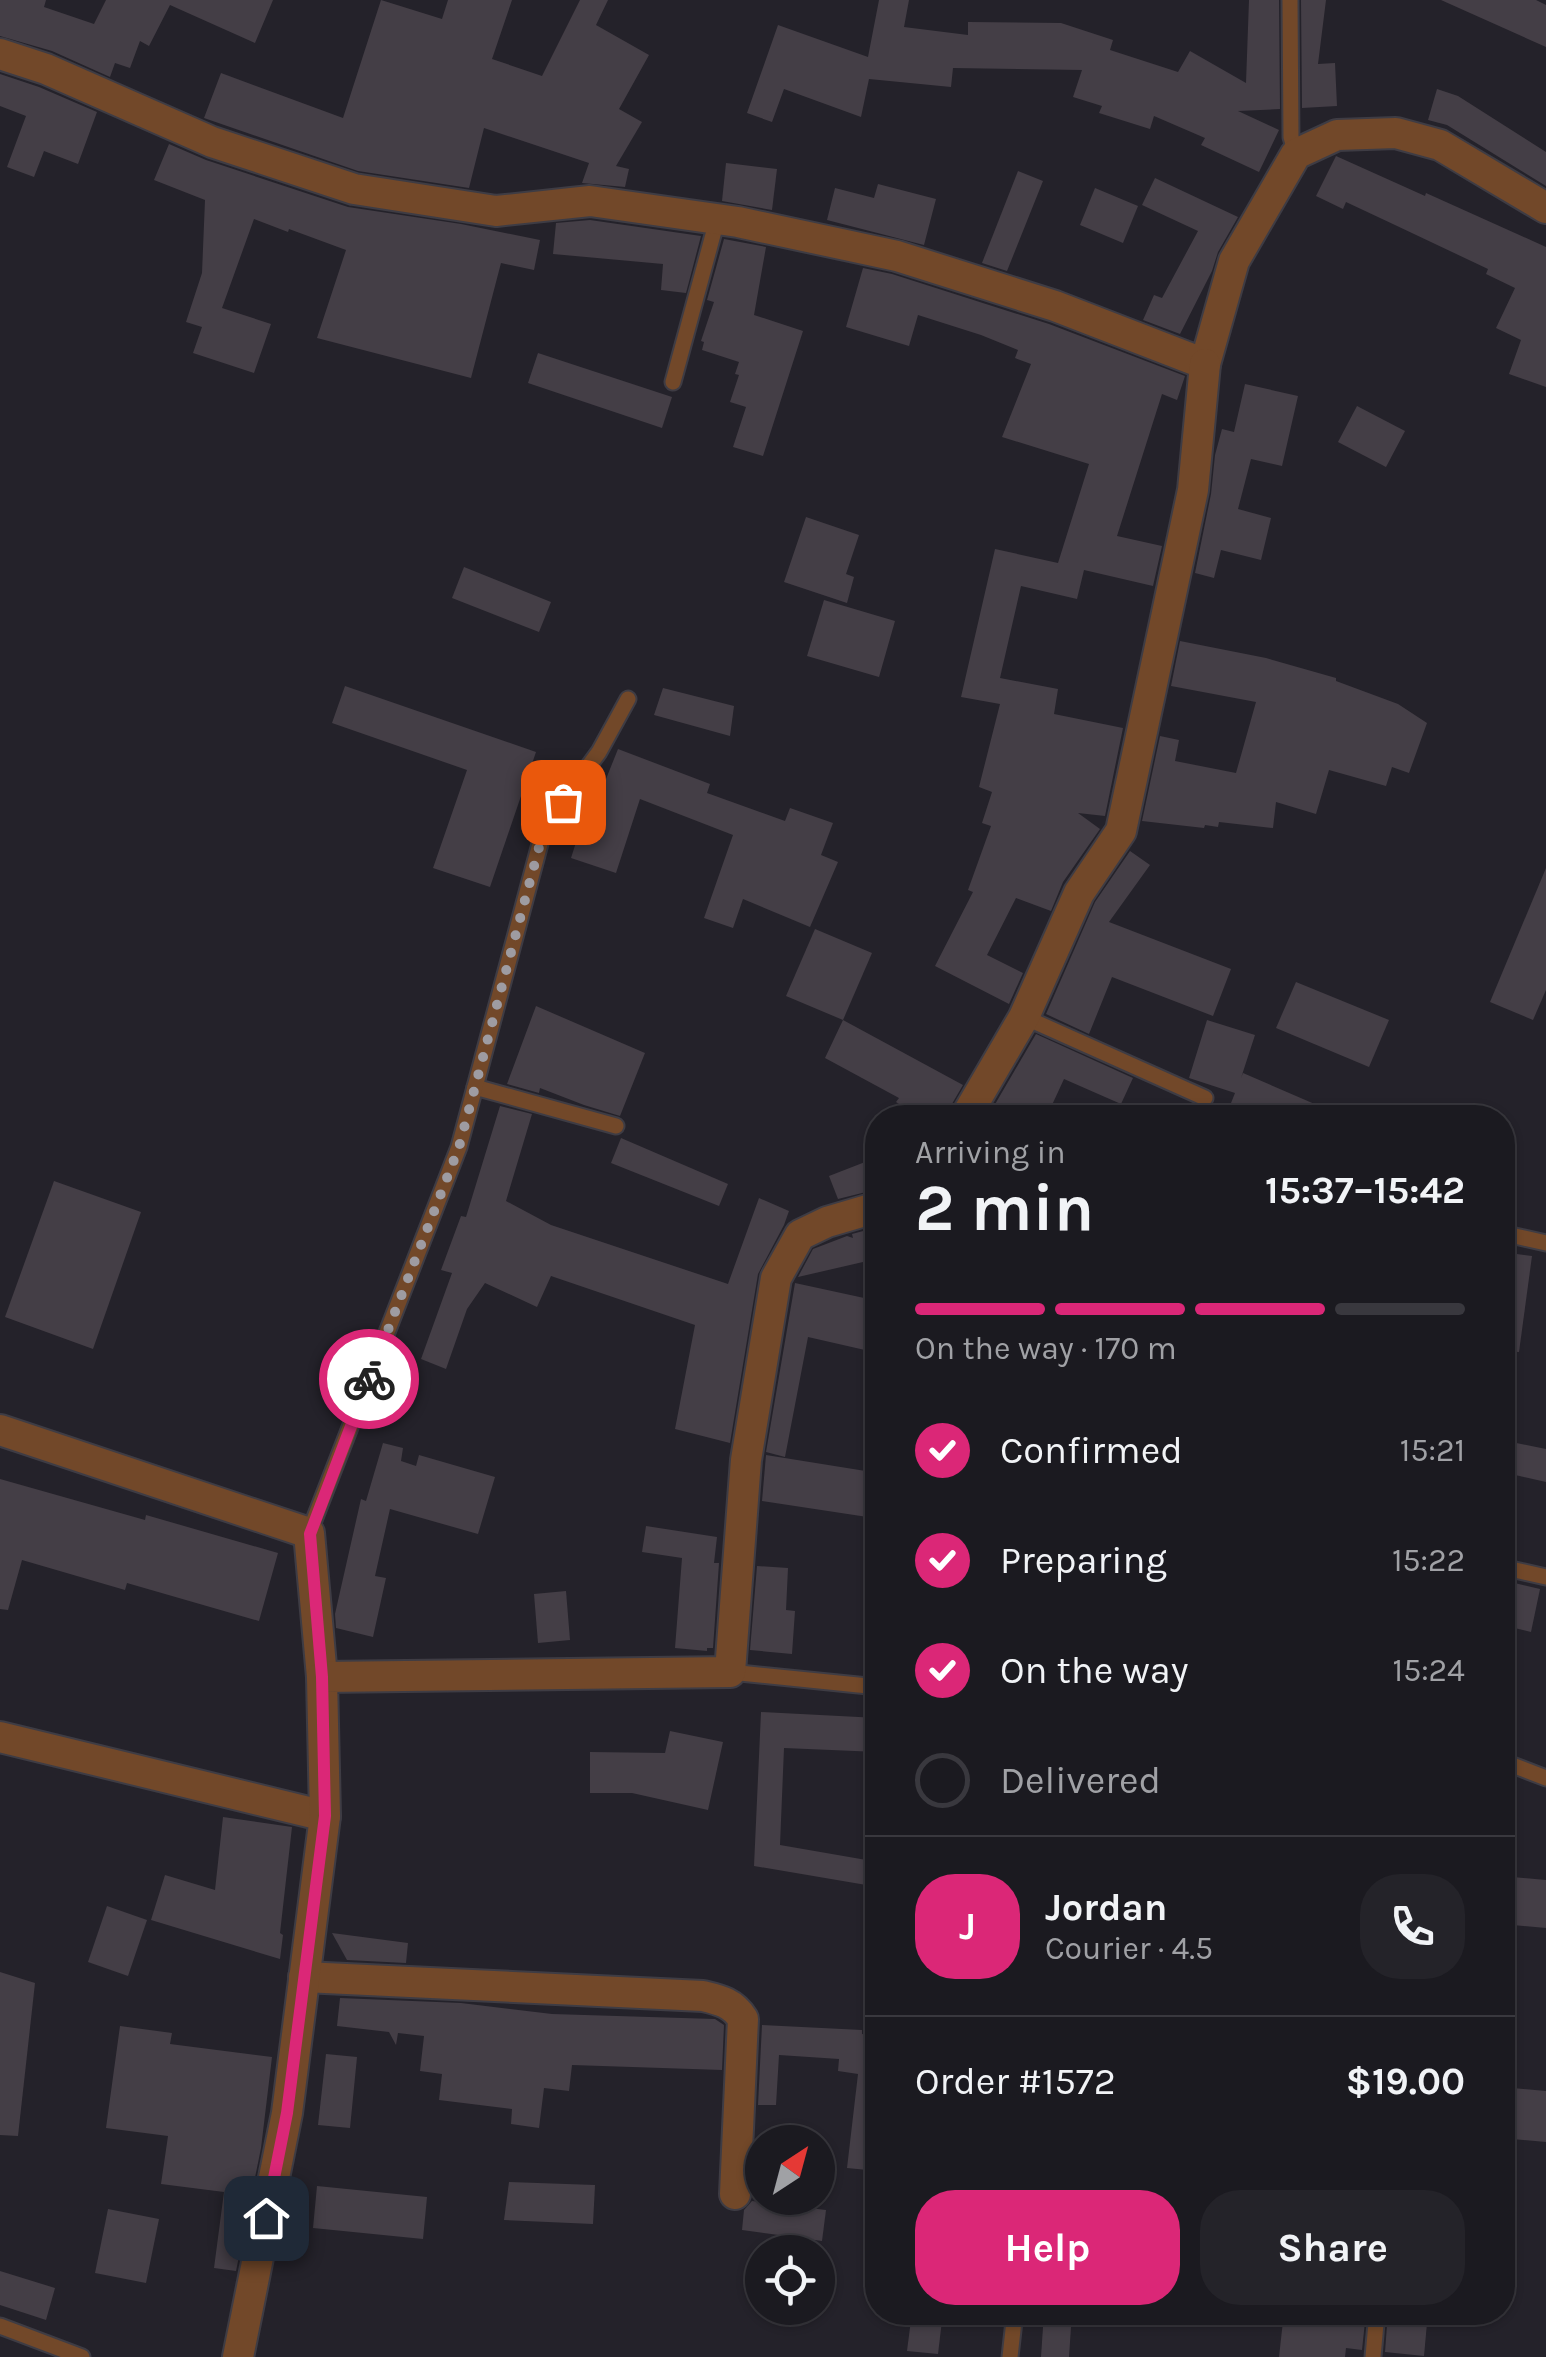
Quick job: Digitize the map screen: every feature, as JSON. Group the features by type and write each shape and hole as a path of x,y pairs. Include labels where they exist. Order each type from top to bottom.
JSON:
{"street":[{"path":"0,54 46,69 212,142 354,189 496,210 590,200 717,220 897,256 1056,306 1205,364"},
{"path":"972,1105 1024,1017 1080,892 1121,831 1192,490 1205,364 1234,261 1296,154 1337,134 1396,133 1440,146 1546,208"},
{"path":"322,1677 730,1672 746,1460 776,1278 800,1234 865,1211"},
{"path":"0,1430 310,1534 322,1677 325,1816 287,2113 238,2357"},
{"path":"0,1736 325,1816"},
{"path":"304,1976 703,1996 732,2005 743,2019 744,2033 735,2194"}],"lane":[{"path":"1290,0 1291,137 1296,154"},
{"path":"674,382 717,220"},
{"path":"310,1534 459,1147 545,825 599,752 628,699"},
{"path":"1024,1017 1205,1098"},
{"path":"475,1087 616,1126"},
{"path":"1515,1236 1546,1242"},
{"path":"1515,1570 1546,1577"},
{"path":"730,1672 865,1686"},
{"path":"1515,1766 1546,1778"},
{"path":"1010,2357 1014,2325"},
{"path":"1373,2357 1375,2325"},
{"path":"0,2326 82,2357"}],"building":[{"path":"0,0 46,0 44,7 94,24 106,0 273,0 255,43 170,5 149,46 140,41 130,68 115,63 110,77 52,51 0,36"},
{"path":"381,0 442,19 448,0 512,0 492,59 542,76 580,0 608,0 596,25 649,55 619,109 642,122 616,166 629,169 625,187 582,183 589,163 484,128 469,188 358,171 204,118 221,73 343,118"},
{"path":"879,0 909,0 904,27 968,35 968,22 1061,23 1113,40 1110,50 1178,72 1190,51 1246,83 1249,0 1279,0 1280,109 1238,111 1279,130 1259,172 1201,145 1205,138 1154,116 1150,129 1099,113 1102,106 1073,97 1082,70 953,68 951,87 869,79 861,117 784,89 772,122 747,113 778,25 868,57"},
{"path":"1301,0 1326,0 1318,64 1335,63 1337,106 1302,108"},
{"path":"1441,0 1536,0 1546,5 1546,47"},
{"path":"0,74 97,112 78,164 44,151 34,177 7,167 26,116 0,106"},
{"path":"1437,89 1458,96 1546,152 1546,186 1447,125 1428,120"},
{"path":"169,144 348,207 540,240 534,270 501,263 471,378 317,338 346,250 254,219 222,308 271,324 254,373 193,353 202,327 186,322 202,273 205,200 154,180"},
{"path":"1336,156 1546,247 1546,387 1509,374 1521,340 1496,328 1515,288 1486,274 1488,269 1346,202 1343,209 1316,196"},
{"path":"726,163 777,169 772,210 722,201"},
{"path":"1018,171 1043,181 1007,271 982,263"},
{"path":"1155,178 1238,217 1180,334 1143,320 1154,295 1162,298 1198,231 1142,205"},
{"path":"878,184 936,199 924,245 827,220 835,188 874,198"},
{"path":"1095,188 1138,206 1123,243 1080,225"},
{"path":"590,220 701,236 686,293 661,290 663,264 553,254 556,223"},
{"path":"724,239 766,247 754,315 803,331 763,456 733,447 746,407 730,402 739,362 702,350 701,341 714,302 707,300"},
{"path":"863,268 1049,324 1185,376 1177,400 1162,394 1117,536 1162,546 1153,586 1084,570 1077,599 1021,586 1000,678 1058,689 1054,714 1123,728 1105,816 1078,813 1100,829 1063,882 1051,911 1016,898 987,955 1023,973 1009,1004 935,966 973,892 968,890 991,826 982,823 992,792 979,787 1000,704 961,697 995,549 1058,563 1089,464 1002,437 1031,364 1015,358 1018,350 918,315 909,346 846,327"},
{"path":"538,353 672,397 662,428 528,383"},
{"path":"1245,384 1298,396 1282,466 1251,459 1238,509 1271,518 1261,560 1221,550 1214,578 1195,573 1215,455 1222,429 1234,432"},
{"path":"1357,406 1405,431 1386,467 1338,442"},
{"path":"806,517 859,535 846,574 854,577 847,603 784,582"},
{"path":"464,567 551,602 539,632 452,598"},
{"path":"824,600 895,621 879,677 807,656"},
{"path":"1180,641 1266,658 1336,678 1398,704 1427,723 1409,773 1392,767 1386,786 1329,770 1316,814 1276,802 1273,828 1219,822 1218,827 1204,828 1142,821 1160,736 1179,740 1175,761 1236,773 1256,702 1171,686"},
{"path":"345,686 536,752 490,887 433,868 467,770 332,723"},
{"path":"663,688 734,706 730,736 654,715"},
{"path":"618,749 710,784 707,793 785,821 790,808 833,823 821,855 838,862 810,927 743,899 733,928 704,918 733,835 640,799 616,873 571,858 586,811 589,812 599,783 604,784"},
{"path":"1130,851 1150,865 1109,922 1231,969 1213,1016 1112,977 1089,1034 1046,1014 1095,902"},
{"path":"1546,868 1546,990 1533,1020 1490,1002"},
{"path":"815,929 872,953 843,1020 786,996"},
{"path":"1296,982 1389,1020 1369,1067 1276,1028"},
{"path":"536,1006 645,1053 620,1116 540,1088 539,1093 507,1084"},
{"path":"843,1020 963,1085 951,1105 900,1105 896,1102 899,1098 825,1058"},
{"path":"1207,1020 1255,1035 1241,1078 1243,1073 1317,1105 1230,1105 1235,1093 1189,1078"},
{"path":"1036,1034 1133,1078 1121,1104 1064,1079 1052,1105 995,1105"},
{"path":"500,1106 532,1114 506,1201 551,1225 728,1284 759,1198 789,1211 758,1274 730,1443 675,1429 695,1325 551,1276 537,1307 485,1283 467,1309 446,1369 421,1359 452,1273 441,1270 461,1216 466,1217"},
{"path":"621,1138 728,1184 719,1206 611,1163"},
{"path":"865,1162 865,1192 838,1199 829,1176"},
{"path":"54,1181 141,1212 93,1349 5,1317"},
{"path":"865,1230 865,1266 863,1262 798,1277 813,1249 847,1236 853,1238 852,1234"},
{"path":"1515,1254 1532,1256 1519,1352 1515,1352"},
{"path":"795,1283 865,1298 865,1350 808,1337 785,1457 766,1452"},
{"path":"383,1443 403,1448 401,1461 416,1466 419,1455 495,1477 478,1534 390,1509 375,1576 386,1578 373,1637 336,1628 335,1614 361,1499 366,1501"},
{"path":"1515,1443 1546,1449 1546,1482 1515,1475"},
{"path":"766,1455 865,1471 865,1517 762,1501"},
{"path":"0,1479 278,1553 259,1621 127,1583 125,1590 22,1560 8,1610 0,1609"},
{"path":"646,1526 717,1537 713,1648 675,1648 682,1558 642,1552"},
{"path":"757,1566 788,1568 786,1610 795,1611 792,1654 750,1650"},
{"path":"1515,1583 1540,1589 1531,1632 1515,1628"},
{"path":"566,1591 570,1640 538,1643 534,1594"},
{"path":"761,1712 865,1717 865,1751 784,1748 780,1845 865,1860 865,1885 754,1866"},
{"path":"670,1731 723,1742 708,1810 632,1793 590,1793 590,1752 665,1753"},
{"path":"223,1817 292,1827 280,1959 151,1920 165,1875 215,1890"},
{"path":"1515,1877 1546,1880 1546,1928 1515,1925"},
{"path":"107,1906 147,1920 128,1976 88,1962"},
{"path":"332,1933 408,1943 406,1963 347,1960"},
{"path":"0,1972 35,1983 18,2136 0,2135"},
{"path":"340,1998 461,2003 552,2014 715,2019 724,2025 722,2070 572,2065 569,2091 544,2088 539,2128 511,2124 512,2109 439,2100 442,2074 420,2071 424,2036 398,2033 396,2045 389,2032 337,2026"},
{"path":"762,2025 862,2030 865,2170 847,2168 858,2074 838,2071 839,2059 779,2055 776,2105 758,2105"},
{"path":"120,2026 172,2033 170,2044 272,2057 261,2148 236,2271 214,2268 224,2192 161,2184 168,2136 106,2128"},
{"path":"326,2054 357,2057 350,2128 318,2125"},
{"path":"1515,2088 1546,2091 1546,2142 1515,2139"},
{"path":"509,2182 595,2185 593,2224 504,2220"},
{"path":"317,2186 427,2197 423,2239 313,2228"},
{"path":"108,2209 159,2219 146,2283 95,2273"},
{"path":"744,2210 745,2215 825,2215 823,2235 742,2230"},
{"path":"0,2271 55,2288 46,2320 0,2305"},
{"path":"910,2325 941,2325 938,2354 907,2351"},
{"path":"1043,2325 1071,2325 1069,2357 1041,2357"},
{"path":"1283,2325 1365,2325 1362,2350 1346,2348 1345,2357 1279,2357"},
{"path":"1387,2325 1427,2325 1424,2356 1385,2352"}],"way so far":[{"path":"369,1379 459,1147 545,825 563,802"}],"route":[{"path":"266,2218 287,2113 325,1816 322,1677 310,1534 369,1379"}]}
